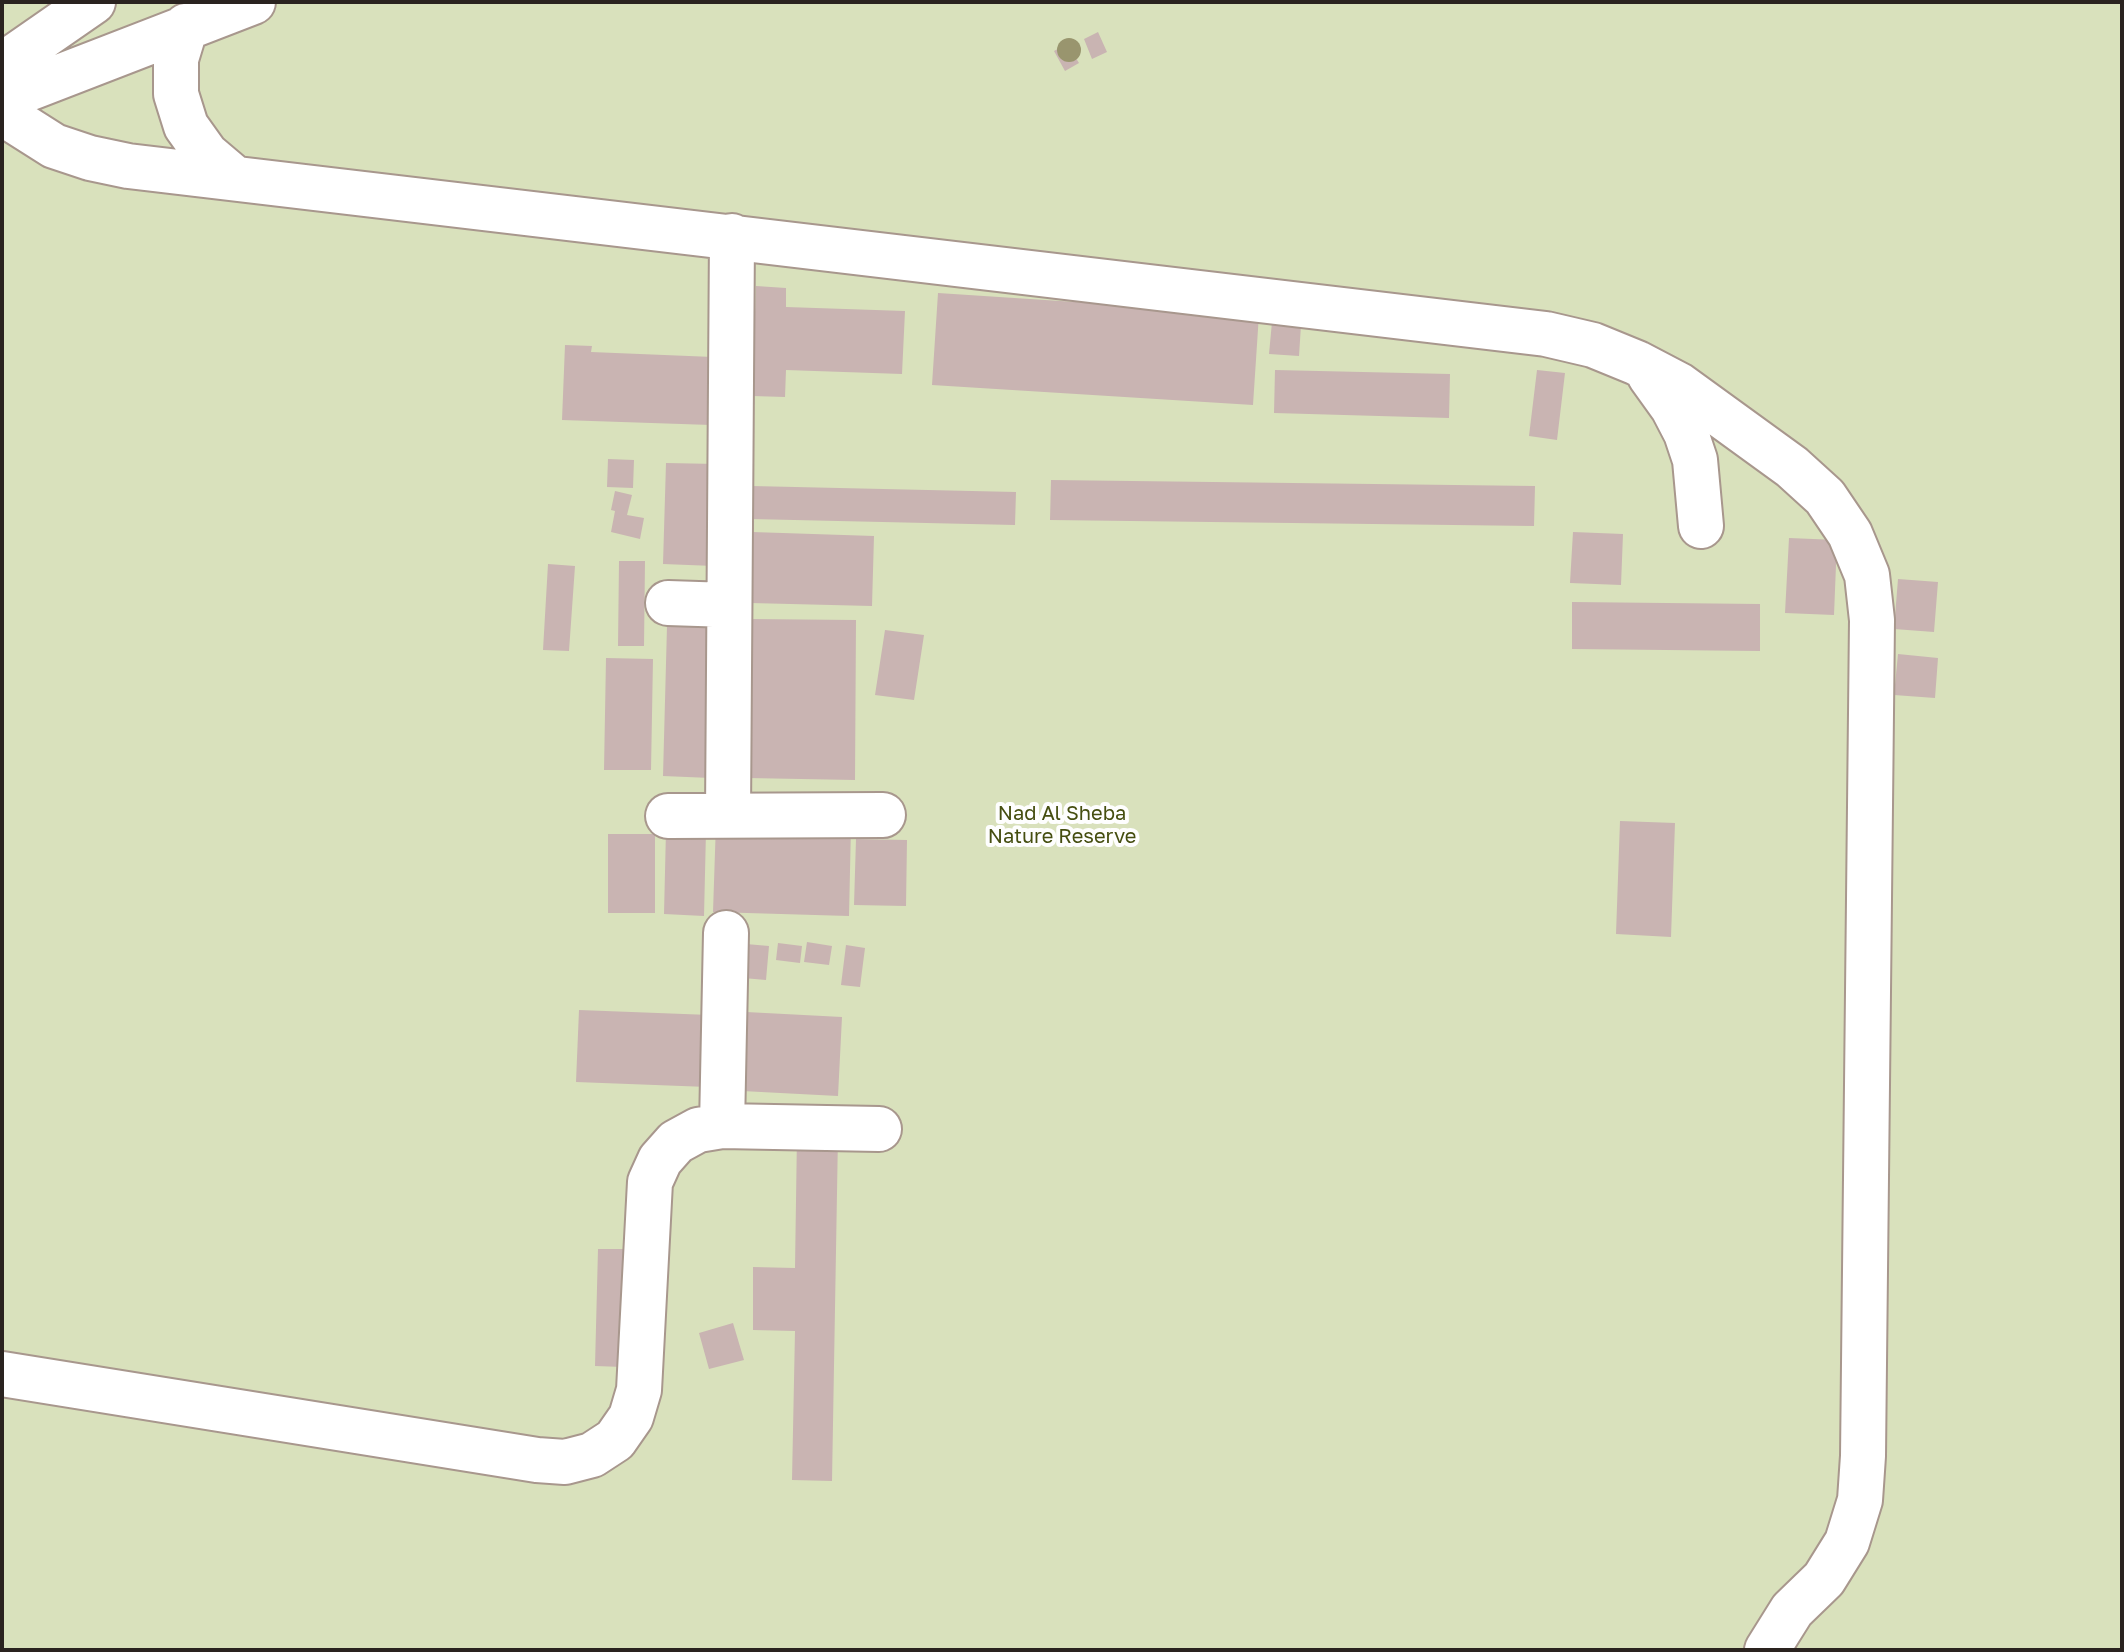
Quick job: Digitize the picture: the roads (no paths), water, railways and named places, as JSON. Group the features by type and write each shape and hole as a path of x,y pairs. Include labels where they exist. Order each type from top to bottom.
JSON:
{"lane":[{"path":"2,65 93,2"},
{"path":"2,99 253,2"},
{"path":"186,26 176,59 176,94 186,126 206,154 232,176"},
{"path":"2,113 54,146 128,166 1546,334 1593,345 1679,385 1792,467 1825,497 1850,534 1867,575 1872,620 1863,1456 1860,1500 1847,1542 1824,1579 1792,1610 1767,1650"},
{"path":"728,814 732,236"},
{"path":"1637,363 1657,384 1686,433 1695,460 1701,526"},
{"path":"668,603 729,605"},
{"path":"668,816 883,815"},
{"path":"722,1126 726,933"},
{"path":"2,1374 537,1460 565,1462 592,1455 615,1440 631,1417 639,1390 650,1182 660,1160 676,1142 698,1130 722,1126 879,1129"}],"park label":[{"name":"Nad Al Sheba Nature Reserve","path":"1062,826"}]}
